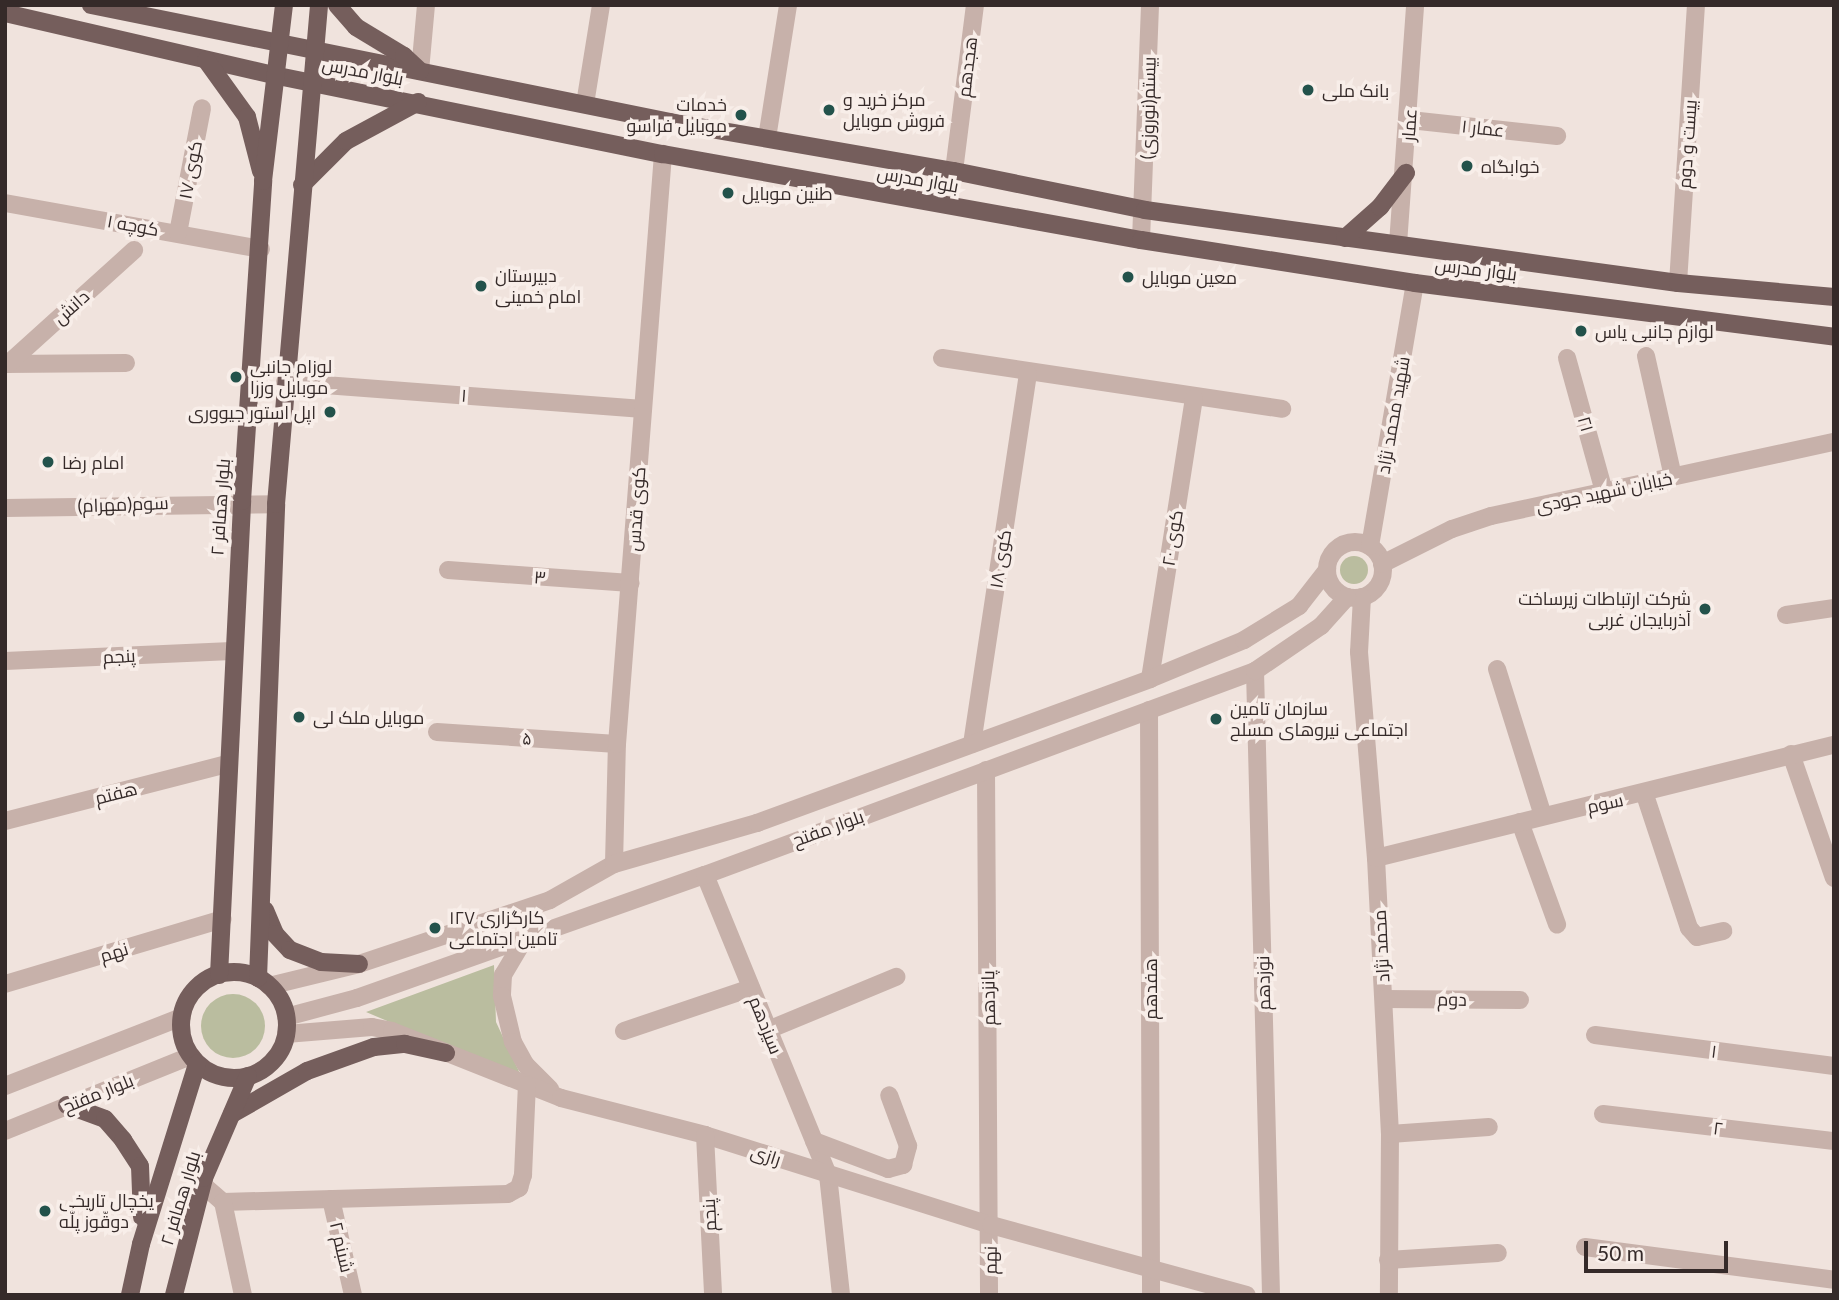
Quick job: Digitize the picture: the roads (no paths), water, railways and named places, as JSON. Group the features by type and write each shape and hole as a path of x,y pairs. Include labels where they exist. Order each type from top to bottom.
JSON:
{"main road":[{"name":"بلوار مدرس","path":"91,5 670,122 954,171 1146,210 1678,283 1834,297"},
{"name":"بلوار همافر ۲","path":"219,975 232,650 261,249 263,181 278,76 284,5"},
{"path":"263,982 219,975 194,990 182,1017 181,1030 194,1060 219,1076 248,1076 272,1062 286,1025 263,982 276,503 310,82 319,5"},
{"path":"337,5 356,27 420,71"},
{"name":"بلوار مدرس","path":"5,13 278,76 663,153 1141,240 1415,283 1834,337"},
{"path":"206,60 247,117 263,181"},
{"path":"302,185 346,141 418,102"},
{"path":"663,153 670,122"},
{"path":"1345,238 1380,207 1405,173"},
{"path":"1675,315 1678,283"},
{"path":"263,907 275,934 290,950 321,962 351,966"},
{"path":"232,1114 307,1072 374,1047 405,1044 446,1053"},
{"name":"بلوار همافر ۲","path":"130,1295 141,1244 194,1060"},
{"name":"بلوار همافر ۲","path":"174,1295 202,1184 248,1076"},
{"path":"67,1105 105,1119 140,1166 144,1188 141,1244"}],"street":[{"path":"420,71 426,5"},
{"path":"585,104 601,5"},
{"path":"767,138 788,5"},
{"name":"هجدهم","path":"954,171 975,5"},
{"name":"بیستم(نوروزی)","path":"1141,240 1146,210 1150,5"},
{"name":"عمار","path":"1398,244 1410,120 1415,5"},
{"name":"بیست و دوم","path":"1678,283 1696,5"},
{"name":"کوی ۱۷","path":"178,233 202,108"},
{"name":"عمار ۱","path":"1410,120 1557,135"},
{"name":"کوی قدس","path":"614,864 617,744 663,153"},
{"name":"کوچه ۱","path":"5,203 261,249"},
{"name":"دانش","path":"6,364 134,250"},
{"name":"شهید محمد نژاد","path":"1370,546 1415,283"},
{"path":"1646,356 1673,477"},
{"path":"942,358 1028,374 1282,409"},
{"name":"۲۱","path":"1567,358 1604,491"},
{"path":"6,364 125,363"},
{"name":"کوی ۱۸","path":"972,744 1028,374"},
{"name":"۱","path":"285,382 643,409"},
{"name":"کوی ۲۰","path":"1150,679 1194,398"},
{"name":"خیابان شهید جودی","path":"1382,564 1452,529 1604,491 1834,442"},
{"name":"سوم(مهرام)","path":"5,508 242,501 276,503"},
{"path":"1356,542 1370,546 1382,564 1379,584 1355,597 1335,589 1327,570 1331,555 1342,546 1356,542"},
{"name":"۳","path":"448,570 631,583"},
{"name":"بلوار مفتح","path":"263,982 351,966 550,900 614,864 757,823 1150,679 1244,640 1299,606 1327,570"},
{"name":"بلوار مفتح","path":"286,1025 705,875 1255,671 1321,626 1355,597"},
{"name":"محمد نژاد","path":"1355,597 1376,858 1384,999 1390,1134 1389,1295"},
{"path":"1786,615 1834,608"},
{"name":"پنجم","path":"5,661 232,650"},
{"path":"1497,669 1543,816"},
{"name":"نوزدهم","path":"1255,671 1271,1295"},
{"name":"هفدهم","path":"1149,710 1150,1295"},
{"name":"۵","path":"438,732 617,744"},
{"name":"سوم","path":"1376,858 1834,745"},
{"path":"1791,754 1834,878"},
{"name":"هفتم","path":"5,821 227,764"},
{"path":"904,769 914,797"},
{"name":"پانزدهم","path":"986,770 990,1225"},
{"path":"1644,794 1689,928 1697,937 1723,931"},
{"path":"1520,822 1557,924"},
{"name":"سیزدهم","path":"705,875 828,1175 841,1295"},
{"name":"نهم","path":"5,984 223,919"},
{"path":"525,938 503,975 506,1018 526,1065 561,1098"},
{"path":"351,966 338,982 357,998"},
{"path":"768,1030 896,977"},
{"path":"624,1031 751,988"},
{"name":"دوم","path":"1384,999 1520,1000"},
{"path":"5,1086 182,1017"},
{"name":"رازی","path":"286,1025 372,1027 561,1098 705,1135 990,1225 1247,1295"},
{"name":"۱","path":"1595,1035 1834,1066"},
{"name":"بلوار مفتح","path":"5,1131 67,1105 194,1060"},
{"path":"223,1202 508,1194 519,1188 527,1086"},
{"path":"814,1141 888,1169 903,1165 908,1146 889,1095"},
{"name":"۲","path":"1603,1114 1834,1141"},
{"path":"1390,1134 1489,1126"},
{"name":"پنجم","path":"705,1135 713,1295"},
{"path":"202,1184 223,1202 243,1295"},
{"name":"شبنم ۲","path":"331,1199 353,1295"},
{"name":"نهم","path":"989,1295 990,1225"},
{"path":"1585,1247 1834,1280"},
{"path":"1388,1260 1498,1253"}],"place":[{"name":"بانک ملی","path":"1308,90"},
{"name":"مرکز خرید و فروش موبایل","path":"829,110"},
{"name":"خدمات موبایل فراسو","path":"741,115"},
{"name":"خوابگاه","path":"1467,166"},
{"name":"طنین موبایل","path":"728,193"},
{"name":"معین موبایل","path":"1128,277"},
{"name":"دبیرستان امام خمینی","path":"481,286"},
{"name":"لوازم جانبی یاس","path":"1581,331"},
{"name":"لوزام جانبی موبایل وزرا","path":"236,377"},
{"name":"اپل استور جيووری","path":"330,412"},
{"name":"امام رضا","path":"48,462"},
{"name":"شرکت ارتباطات زیرساخت آذربایجان غربی","path":"1705,609"},
{"name":"موبایل ملک لی","path":"299,717"},
{"name":"سازمان تامین اجتماعی نیروهای مسلح","path":"1216,719"},
{"name":"کارگزاری ۱۲۷ تامین اجتماعی","path":"435,928"},
{"name":"یخچال تاریخی دوقّوز پلّه","path":"45,1211"}]}
